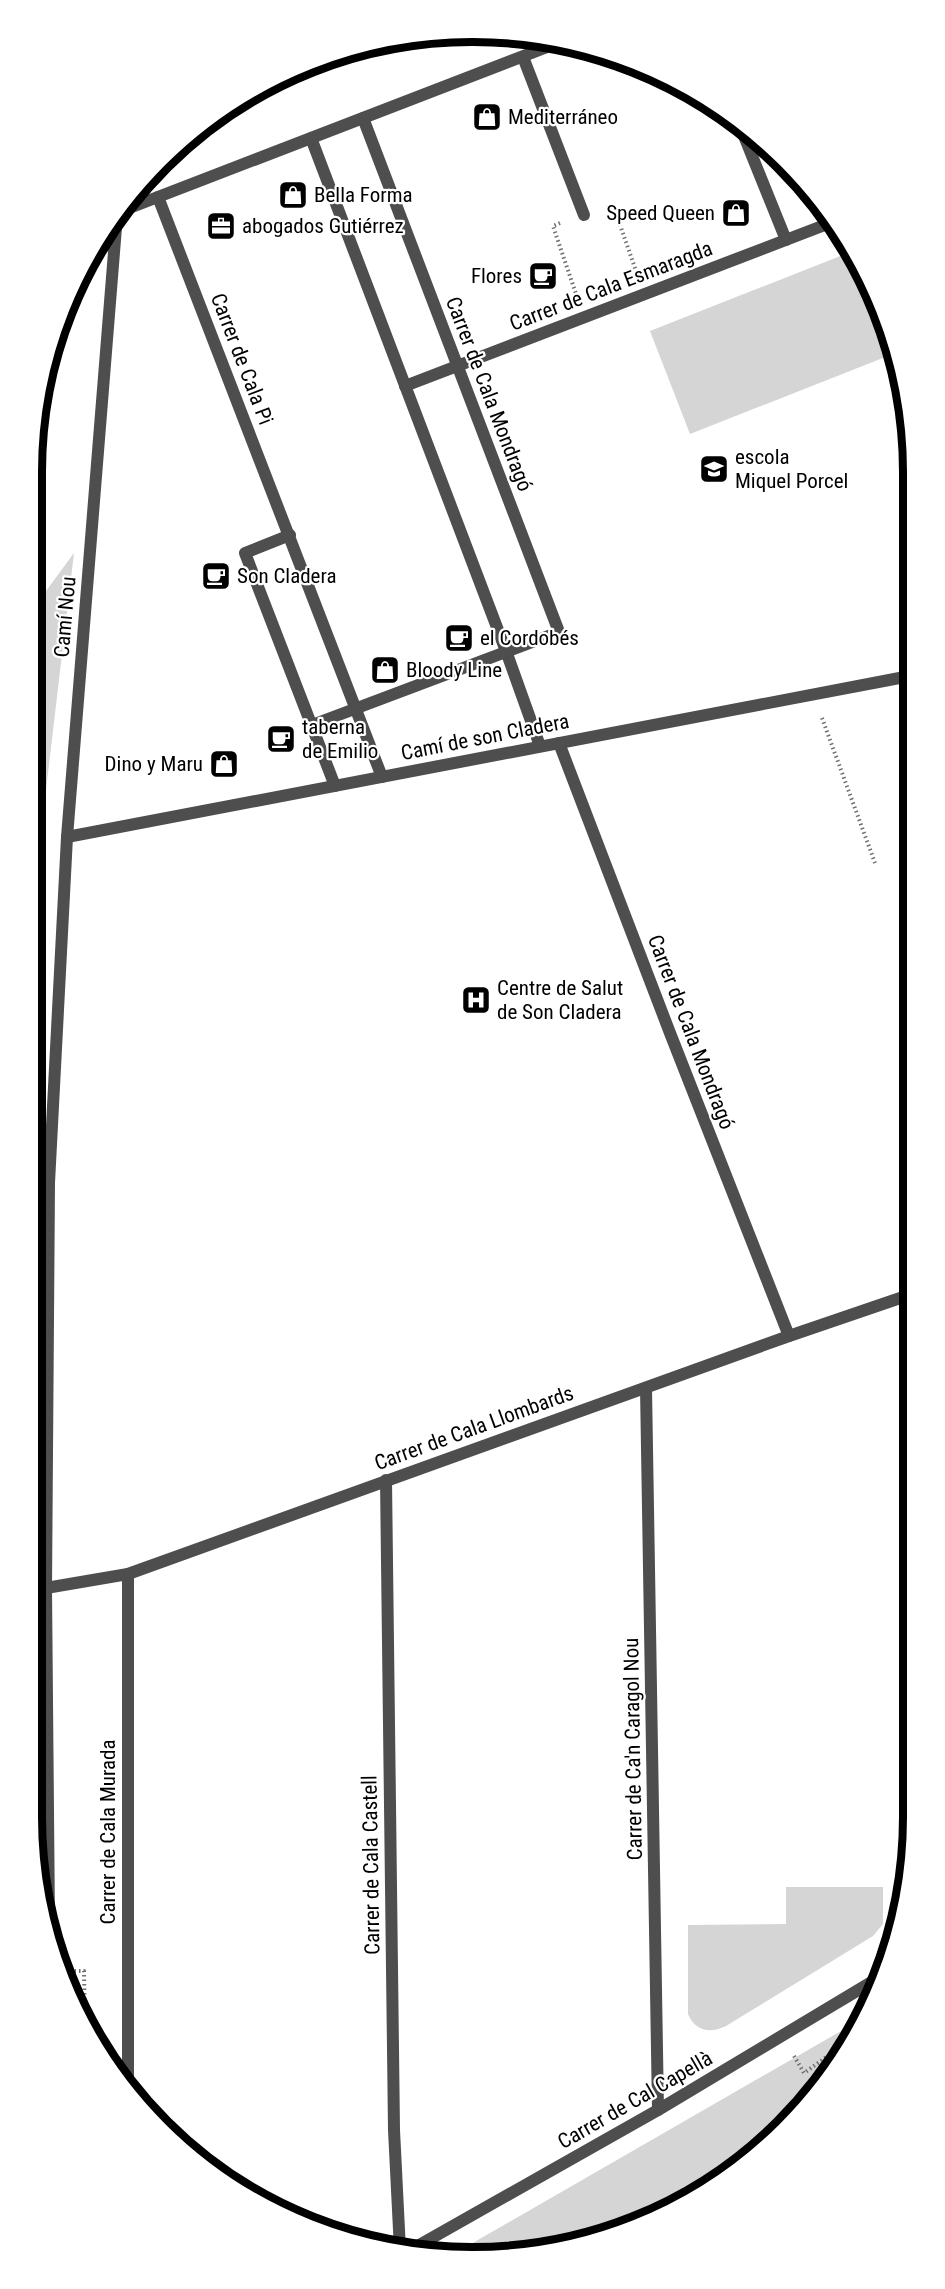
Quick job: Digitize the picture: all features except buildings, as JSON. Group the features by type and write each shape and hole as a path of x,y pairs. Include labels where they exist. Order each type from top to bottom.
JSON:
{"street":[{"path":"133,208 545,48"},
{"path":"523,57 584,215"},
{"name":"Carrer de Cala Mondragó","path":"363,118 559,632 506,651"},
{"path":"310,138 506,651 540,746"},
{"path":"746,140 786,240"},
{"name":"Carrer de Cala Pi","path":"158,197 382,777"},
{"name":"Carrer de Cala Esmaragda","path":"405,386 825,225"},
{"name":"Camí Nou","path":"49,1891 46,1588 49,1183 67,837 117,231"},
{"path":"290,535 245,553 335,786"},
{"path":"312,725 506,651"},
{"name":"Camí de son Cladera","path":"67,837 903,677"},
{"name":"Carrer de Cala Mondragó","path":"559,742 789,1336"},
{"name":"Carrer de Cala Llombards","path":"46,1588 128,1574 903,1297"},
{"name":"Carrer de Ca'n Caragol Nou","path":"646,1388 658,2110"},
{"name":"Carrer de Cala Castell","path":"386,1480 394,2130 400,2241"},
{"name":"Carrer de Cala Murada","path":"128,1574 128,2075"},
{"name":"Carrer de Cal Capellà","path":"422,2244 658,2110 869,1984"}],"path":[{"path":"584,317 552,226 613,205 644,295"},
{"path":"813,694 875,863"},
{"path":"71,1971 84,1971 85,2004"},
{"path":"782,2036 804,2073 832,2053"}],"shaded area":[{"path":"844,255 859,282 887,356 690,434 650,331"},
{"path":"74,553 42,824 42,596"},
{"path":"786,1887 883,1887 883,1924 873,1936 726,2026 714,2030 699,2027 688,2014 688,1925 786,1924"},
{"path":"848,2027 814,2079 777,2121 735,2158 688,2189 637,2214 584,2232 529,2243 466,2247"}],"place":[{"name":"Mediterráneo","path":"487,117"},
{"name":"Bella Forma","path":"293,195"},
{"name":"Speed Queen","path":"736,213"},
{"name":"abogados Gutiérrez","path":"221,226"},
{"name":"Flores","path":"543,276"},
{"name":"escola Miquel Porcel","path":"714,469"},
{"name":"Son Cladera","path":"216,576"},
{"name":"el Cordobés","path":"459,638"},
{"name":"Bloody Line","path":"385,670"},
{"name":"taberna de Emilio","path":"281,739"},
{"name":"Dino y Maru","path":"224,764"},
{"name":"Centre de Salut de Son Cladera","path":"476,1000"}]}
